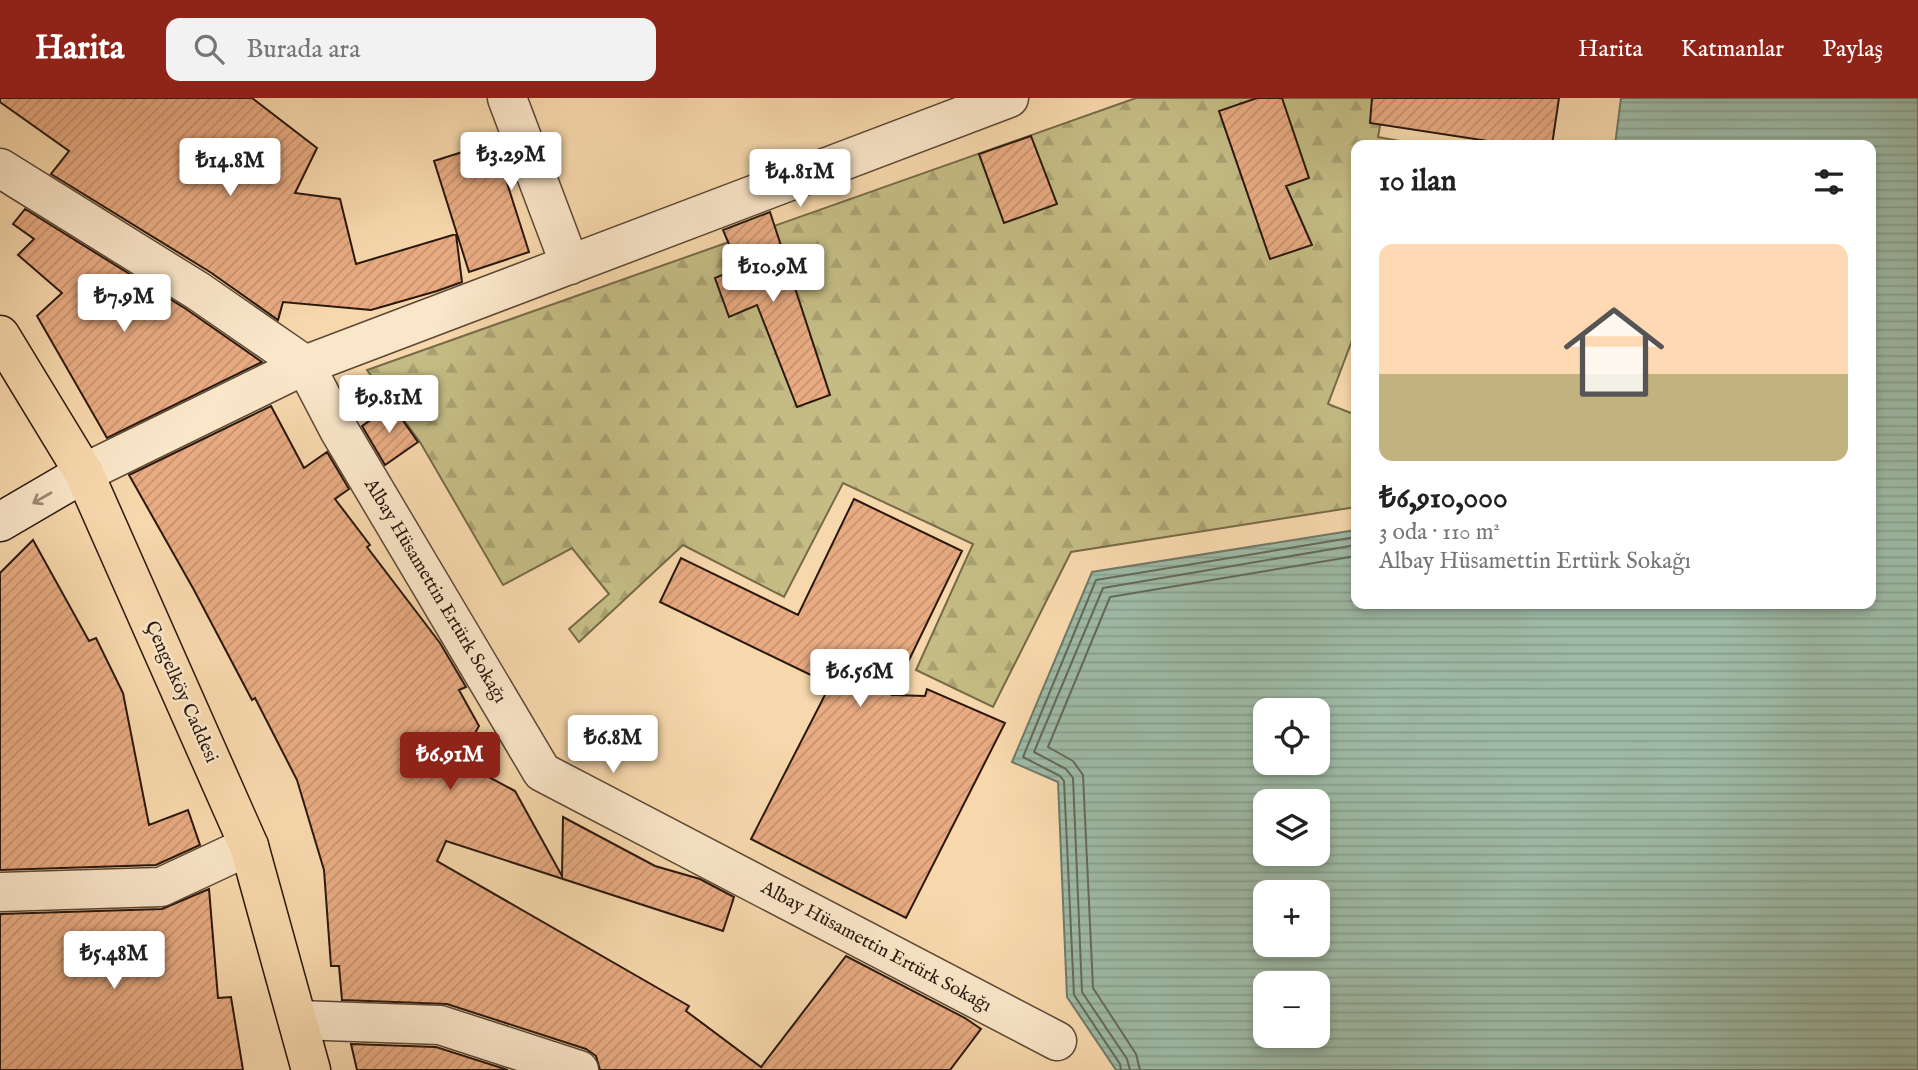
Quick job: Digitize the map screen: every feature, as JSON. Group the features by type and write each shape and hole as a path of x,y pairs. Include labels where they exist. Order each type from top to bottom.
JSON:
{"main road":[{"name":"Çengelköy Caddesi","path":"0,335 84,473 249,846 311,1070"}],"street":[{"path":"507,98 570,265"},
{"path":"0,522 84,473 305,365 1009,98"},
{"name":"Albay Hüsamettin Ertürk Sokağı","path":"0,168 198,291 305,365 339,430 542,772 1057,1041"},
{"path":"0,892 161,887 249,846"},
{"path":"298,1020 440,1025 579,1070"}],"green space":[{"path":"1136,98 1385,98 1378,137 1394,140 1351,140 1351,343 1328,404 1351,413 1351,508 1071,552 993,707 916,670 973,544 843,483 784,597 683,545 579,642 569,629 609,594 572,548 503,585 420,442 367,370"}],"water":[{"path":"1621,98 1918,98 1918,1070 1116,1070 1067,997 1058,782 1012,762 1092,572 1351,531 1351,609 1876,609 1876,140 1616,140"}],"building":[{"path":"0,98 252,98 317,148 295,193 340,199 356,264 456,234 462,282 371,310 283,302 278,320 210,272 51,174 69,151 0,102"},
{"path":"1257,98 1282,98 1309,178 1286,186 1312,245 1270,259 1219,111"},
{"path":"1372,98 1559,98 1553,140 1481,140 1370,123"},
{"path":"1031,136 1057,204 1004,223 979,154"},
{"path":"494,142 529,252 469,272 434,161"},
{"path":"25,209 186,309 262,362 107,438 37,316 62,293 18,255 34,239 13,224"},
{"path":"770,212 830,395 797,407 757,305 729,317 715,278 739,268 723,230"},
{"path":"392,405 418,442 385,465 362,426"},
{"path":"271,406 304,468 327,452 349,489 335,499 370,545 367,547 440,643 466,687 459,690 479,726 459,761 515,791 562,876 563,817 655,866 700,879 734,897 723,931 446,841 437,861 689,1006 686,1011 761,1067 846,956 981,1029 950,1070 600,1070 596,1056 586,1049 447,1004 342,1000 339,966 331,966 324,870 297,780 255,698 252,700 129,475"},
{"path":"854,499 962,551 892,695 925,696 927,689 1005,723 906,918 751,839 827,691 846,692 660,602 681,558 798,615"},
{"path":"33,540 89,641 96,638 123,693 149,825 188,810 200,845 156,865 0,870 0,573"},
{"path":"209,889 218,998 231,997 243,1070 0,1070 0,914 162,909"},
{"path":"351,1044 436,1047 508,1070 357,1070"}]}
